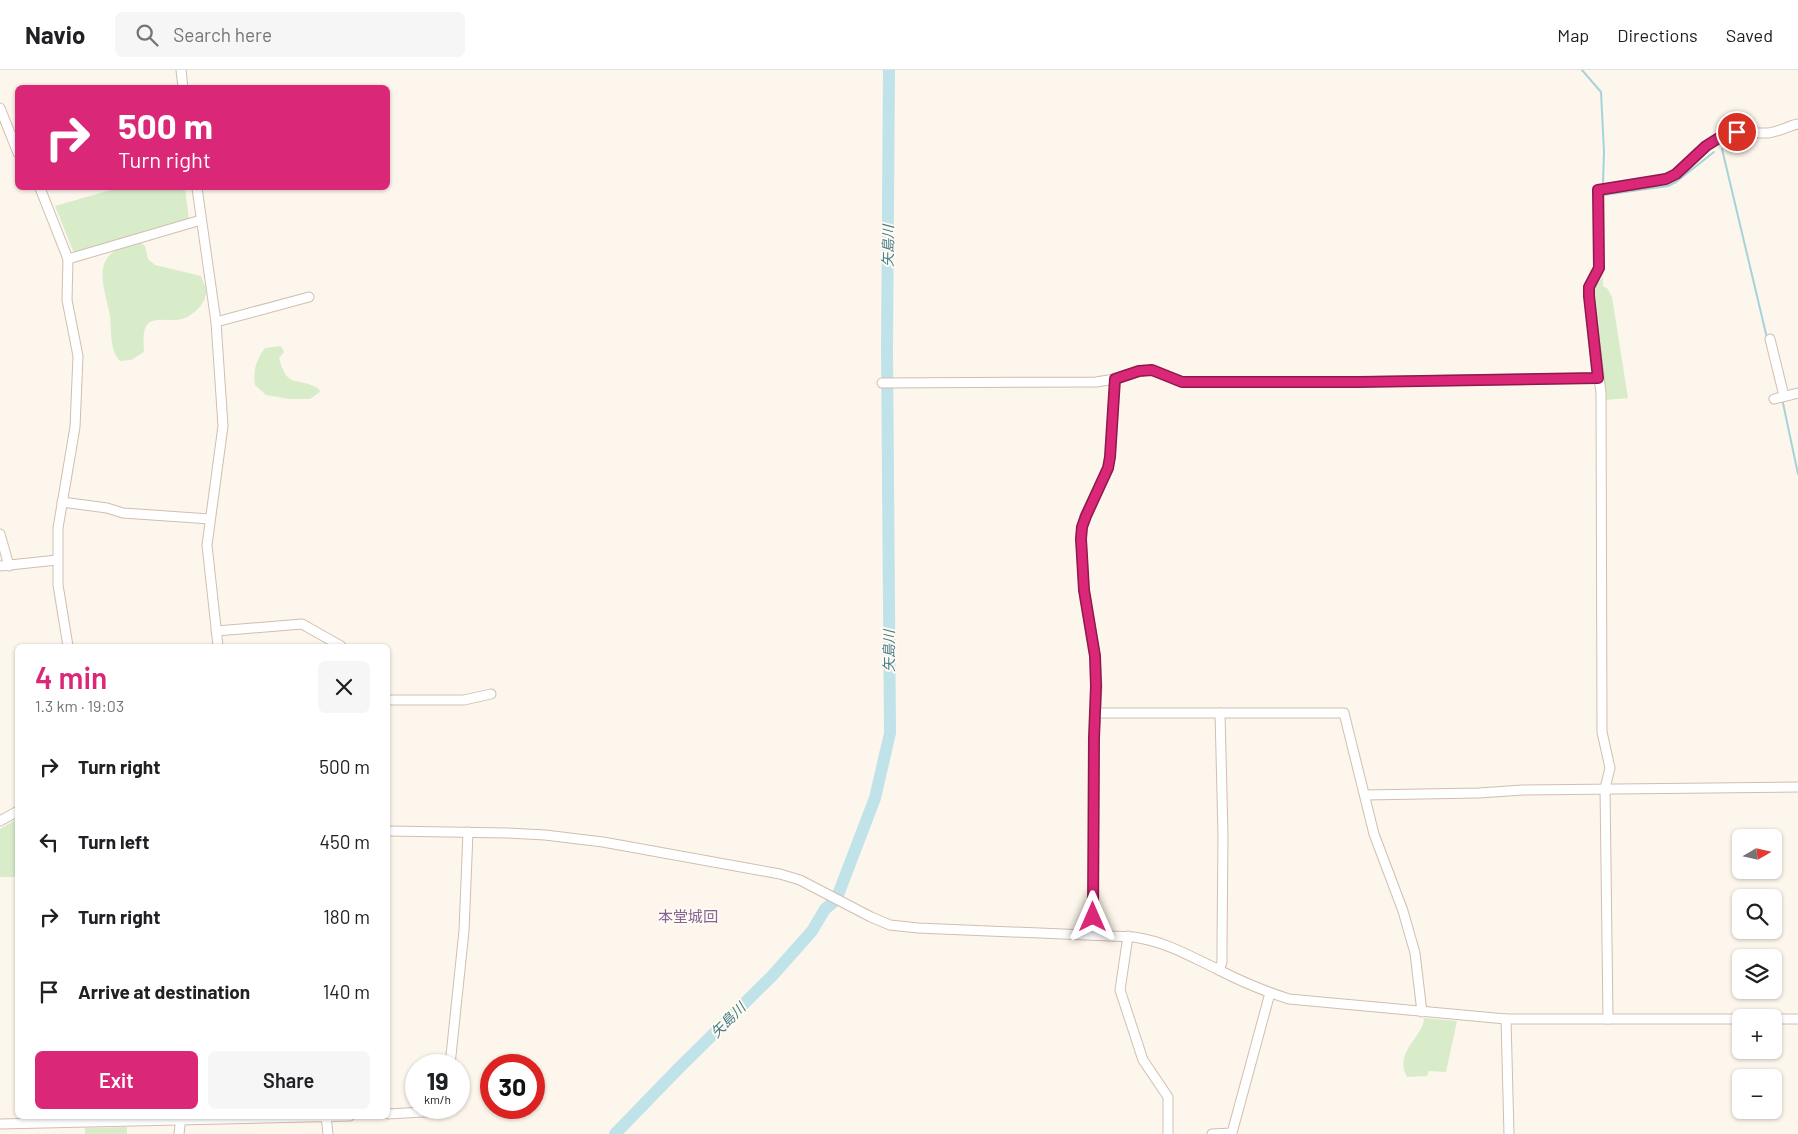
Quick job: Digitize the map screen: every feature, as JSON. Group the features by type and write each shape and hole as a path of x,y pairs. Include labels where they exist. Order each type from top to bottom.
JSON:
{"street":[{"path":"181,70 183,85"},
{"path":"0,108 15,146"},
{"path":"1608,1020 1605,788 1610,768 1602,732 1601,403 1589,296 1589,287 1599,268 1598,190 1666,179 1676,174 1706,146 1722,136 1737,132 1767,133 1798,124"},
{"path":"41,190 68,259 67,300 78,356 75,427 58,528 58,585 68,644"},
{"path":"196,190 216,322 223,426 207,545 218,644"},
{"path":"68,259 201,220"},
{"path":"216,322 309,297"},
{"path":"1770,339 1784,396"},
{"path":"882,383 1084,382 1115,379 1139,371 1152,370 1182,382 1360,382 1598,378"},
{"path":"1093,935 1095,656 1084,590 1082,527 1108,468 1115,379"},
{"path":"1774,399 1798,393"},
{"path":"62,502 107,508 123,513 210,519"},
{"path":"0,534 4,566 57,560"},
{"path":"216,631 302,624 337,644"},
{"path":"390,700 464,700 491,694"},
{"path":"1095,713 1344,713 1374,834 1415,952 1422,1012"},
{"path":"1219,970 1222,962 1223,835 1220,713"},
{"path":"1364,795 1605,788 1798,786"},
{"path":"0,821 15,813"},
{"path":"390,831 545,835 603,842 780,874 800,880 840,902 890,925 918,928 1128,936 1155,941 1270,993 1289,999 1506,1019 1732,1019"},
{"path":"451,1054 464,931 468,832"},
{"path":"1128,936 1120,990 1143,1060 1168,1097 1168,1134"},
{"path":"1212,1134 1232,1133 1270,993"},
{"path":"1506,1019 1509,1134"},
{"path":"1782,1019 1798,1019"},
{"path":"390,1114 405,1113"},
{"path":"0,1124 151,1119"},
{"path":"179,1134 181,1119"},
{"path":"326,1119 328,1134"}],"green space":[{"path":"111,190 185,190 189,220 74,253 55,206"},
{"path":"139,241 145,246 148,259 155,265 201,276 206,296 195,312 186,317 178,320 150,322 144,332 144,352 131,360 120,361 116,356 113,346 103,281 104,266 112,253"},
{"path":"1603,277 1603,286 1607,288 1612,297 1628,398 1606,400 1593,297 1596,285"},
{"path":"281,346 284,352 279,358 286,375 294,381 319,389 320,392 310,399 289,399 266,395 255,385 255,370 262,352 265,348"},
{"path":"15,820 15,877 0,877 0,829"},
{"path":"1424,1018 1457,1021 1446,1072 1429,1071 1427,1076 1407,1077 1404,1068 1406,1052 1423,1025"},
{"path":"127,1127 127,1134 85,1134 85,1128"}],"waterway":[{"name":"矢島川","path":"615,1134 773,975 812,931 825,909 836,900 875,798 890,733 887,349 889,70"},
{"path":"1582,70 1601,92 1604,152 1603,183"},
{"path":"1722,149 1767,338"},
{"path":"1604,195 1668,186 1676,182 1714,152"},
{"path":"1783,403 1798,474"}],"district":[{"name":"本堂城回","path":"688,917"}],"route":[{"path":"1093,917 1096,686 1095,656 1084,590 1081,539 1082,527 1086,516 1108,468 1115,379 1139,371 1152,370 1182,382 1360,382 1598,378 1589,296 1589,287 1599,268 1598,190 1666,179 1676,174 1706,146 1722,136 1737,132"}]}
